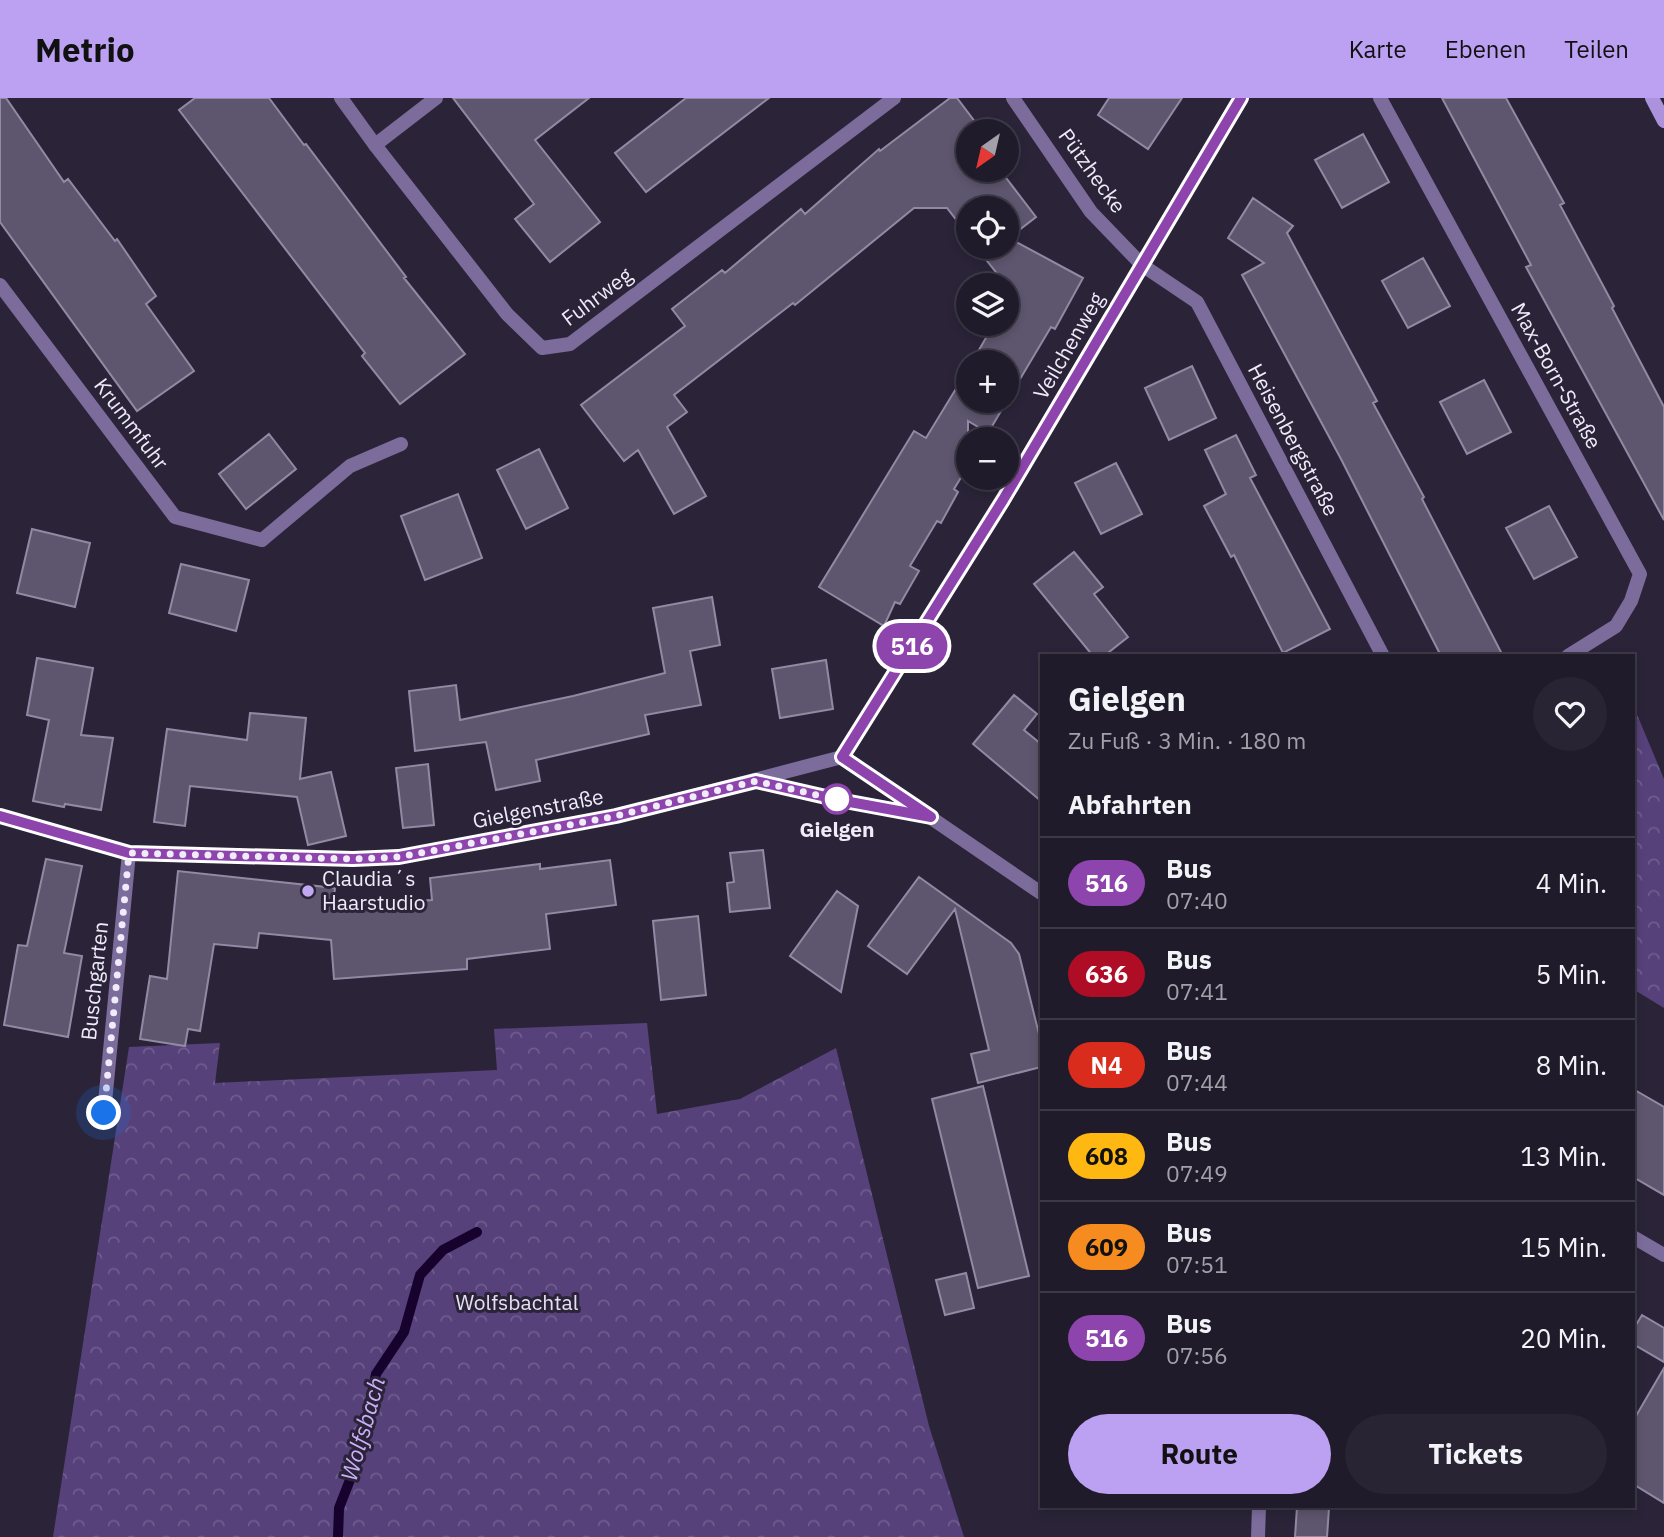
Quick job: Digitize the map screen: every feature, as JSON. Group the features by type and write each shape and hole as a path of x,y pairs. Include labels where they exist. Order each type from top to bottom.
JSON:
{"main road":[{"path":"1652,98 1664,121"}],"street":[{"name":"Fuhrweg","path":"341,98 507,314 542,348 570,344 894,98"},
{"path":"375,145 436,98"},
{"name":"Pützhecke","path":"1013,98 1091,212 1142,265"},
{"name":"Veilchenweg","path":"842,757 1003,500 1241,98"},
{"name":"Max-Born-Straße","path":"1380,98 1640,574 1631,601 1616,626 1571,654"},
{"name":"Heisenbergstraße","path":"1142,265 1198,302 1383,654"},
{"name":"Krummfuhr","path":"0,285 175,517 262,540 350,466 401,444"},
{"path":"842,757 1040,893"},
{"name":"Gielgenstraße","path":"0,816 129,853 353,859 399,857 616,816 842,757"},
{"path":"756,781 931,817"},
{"name":"Buschgarten","path":"104,1113 129,853"},
{"path":"1635,1238 1664,1255"},
{"path":"1258,1537 1259,1508"}],"green space":[{"path":"1635,710 1664,779 1664,1008 1635,990"},
{"name":"Wolfsbachtal","path":"647,1023 657,1114 740,1099 836,1048 929,1426 964,1537 53,1537 129,1047 220,1043 215,1083 497,1070 494,1029"}],"building":[{"path":"0,98 6,98 64,182 68,179 115,241 117,239 156,296 146,304 194,371 137,411 0,222"},
{"path":"195,98 269,98 406,277 404,278 465,354 400,404 362,356 365,353 179,110"},
{"path":"453,98 589,98 535,140 600,222 550,262 515,219 534,204"},
{"path":"686,98 769,98 646,192 615,153"},
{"path":"950,98 957,98 973,119 956,119 956,182 1009,182 1036,217 1019,230 1019,196 956,196 956,220 947,208 914,208 795,305 793,303 674,395 687,412 667,427 706,496 674,514 638,450 624,461 581,405 685,326 672,309 722,270 725,273 801,209 805,214 879,149 880,151"},
{"path":"1109,98 1182,98 1148,149 1098,115"},
{"path":"1442,98 1506,98 1564,203 1560,205 1664,407 1664,520 1526,267 1531,265"},
{"path":"1363,134 1389,182 1342,208 1315,160"},
{"path":"1253,198 1293,226 1287,233 1377,401 1373,403 1424,497 1422,499 1502,654 1440,654 1341,459 1242,275 1264,263 1228,238"},
{"path":"1019,243 1083,278 1055,329 1051,327 1019,381 1019,350 979,350 987,336 1019,336 1019,273 997,273 985,259 1019,259"},
{"path":"1423,258 1450,306 1408,328 1382,281"},
{"path":"1192,366 1216,418 1169,440 1145,388"},
{"path":"1484,380 1511,432 1467,454 1440,402"},
{"path":"956,389 956,413 1000,413 992,427 978,427 968,421 968,427 956,427 954,489 958,492 941,523 937,521 910,566 919,571 900,604 895,602 884,626 819,587 914,431 926,438"},
{"path":"269,434 296,469 246,509 219,474"},
{"path":"1236,435 1256,475 1250,478 1330,629 1283,653 1234,555 1231,557 1204,506 1226,494 1205,450"},
{"path":"539,449 568,508 526,529 497,470"},
{"path":"1116,463 1142,514 1101,534 1075,483"},
{"path":"458,494 482,558 425,580 401,516"},
{"path":"1549,506 1577,557 1534,579 1506,528"},
{"path":"32,529 90,543 75,607 17,593"},
{"path":"1074,552 1103,587 1094,594 1128,637 1107,654 1091,654 1034,584"},
{"path":"181,564 249,580 236,631 169,613"},
{"path":"712,597 720,645 690,651 701,705 645,715 649,734 536,760 540,781 496,790 486,742 415,751 409,691 456,685 460,720 665,673 653,608"},
{"path":"37,658 93,668 81,735 113,738 101,810 33,801 49,720 27,715"},
{"path":"826,660 833,709 780,718 772,669"},
{"path":"1014,695 1037,714 1024,730 1040,743 1040,800 973,744"},
{"path":"250,713 306,718 300,779 331,772 346,836 308,845 297,797 190,786 185,826 154,822 167,729 247,740"},
{"path":"428,764 434,825 403,828 396,768"},
{"path":"763,850 770,908 730,912 727,883 734,882 730,853"},
{"path":"46,859 82,866 64,953 82,956 68,1037 4,1025 18,945 27,946"},
{"path":"610,860 616,905 546,914 550,949 467,959 467,969 334,979 331,940 259,933 257,948 214,944 200,1031 188,1029 185,1046 140,1039 150,976 167,979 178,871 335,888 333,906 432,900 430,878 540,864 540,869"},
{"path":"919,877 1011,943 1019,954 1040,1038 1040,1067 978,1083 971,1054 989,1050 955,909 907,974 868,946"},
{"path":"837,891 858,906 841,992 790,956"},
{"path":"698,916 706,995 661,1000 653,921"},
{"path":"983,1086 1029,1276 978,1288 932,1099"},
{"path":"1635,1090 1664,1107 1664,1195 1635,1178"},
{"path":"966,1273 974,1308 945,1315 936,1280"},
{"path":"1642,1315 1664,1328 1664,1362 1635,1345 1635,1327"},
{"path":"1664,1368 1664,1503 1635,1485 1635,1418"},
{"path":"1297,1508 1329,1508 1327,1537 1295,1537"}],"waterway":[{"name":"Wolfsbach","path":"338,1537 339,1508 360,1454 376,1374 404,1332 420,1275 443,1250 477,1232"}],"bus line":[{"name":"516","path":"0,816 129,853 353,859 399,857 616,816 756,781 931,817 842,757 1003,500 1241,98"}],"place":[{"name":"Gielgen","path":"837,799"},
{"name":"Claudia´s Haarstudio","path":"308,891"}],"route":[{"path":"104,1113 129,853 353,859 399,857 616,816 756,781 839,800 837,799"}]}
